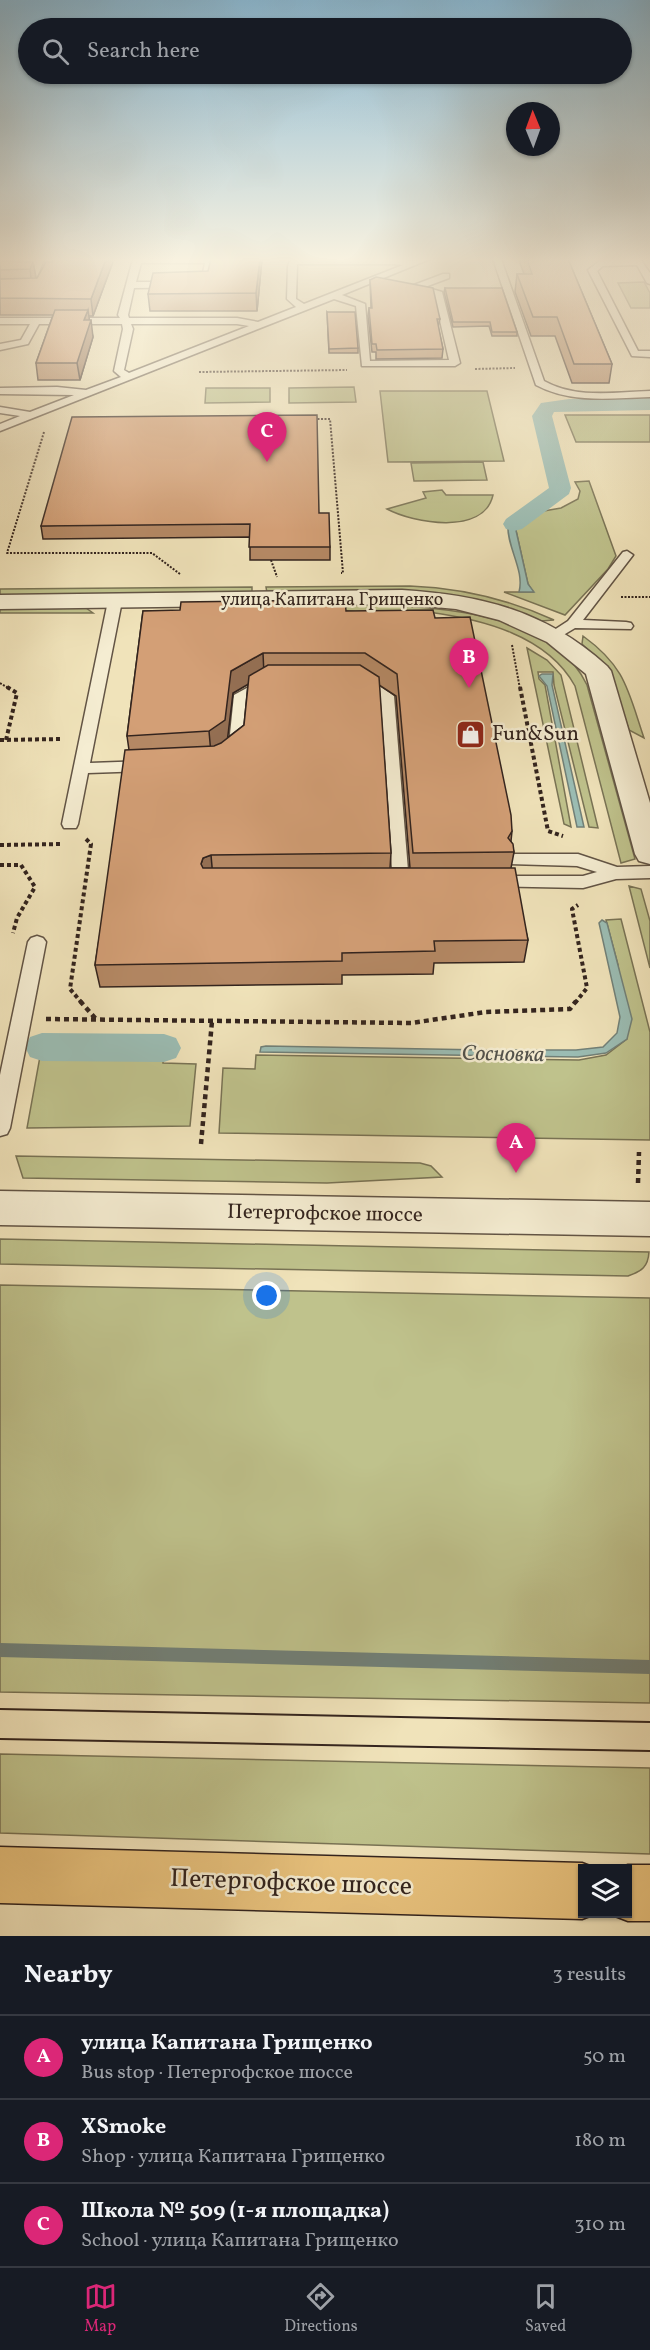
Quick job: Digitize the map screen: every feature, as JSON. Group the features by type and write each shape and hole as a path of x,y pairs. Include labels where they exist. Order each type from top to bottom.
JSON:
{"main road":[{"name":"Петергофское шоссе","path":"0,1875 578,1891"},
{"path":"632,1893 650,1893"}],"street":[{"name":"улица Капитана Грищенко","path":"0,602 429,598 486,609 564,629 581,654 598,671 650,854"},
{"name":"Петергофское шоссе","path":"0,1208 650,1219"}],"lane":[{"path":"124,349 119,371 130,378"},
{"path":"0,428 199,349"},
{"path":"364,349 365,364 455,363 452,349"},
{"path":"528,349 540,383 550,390 571,394 650,394"},
{"path":"633,349 635,354 650,354"},
{"path":"0,391 65,390 88,394"},
{"path":"0,411 20,412 30,416"},
{"path":"564,629 627,555"},
{"path":"75,828 82,768 115,601"},
{"path":"564,629 626,627"},
{"path":"216,761 236,746 241,695 265,681 287,681"},
{"path":"341,681 363,681 387,696 401,883"},
{"path":"82,768 158,765"},
{"path":"515,860 578,860 616,873"},
{"path":"472,882 583,882 616,873 650,872"},
{"path":"0,1128 37,942"}],"path":[{"path":"306,419 330,418 343,573 332,573"},
{"path":"47,422 7,553 152,554 178,574 189,574"},
{"path":"271,560 277,578"},
{"path":"266,573 277,573"},
{"path":"511,636 548,831 568,838"},
{"path":"0,683 17,693 6,740"},
{"path":"0,740 88,739"},
{"path":"75,828 91,844"},
{"path":"0,845 68,844"},
{"path":"80,844 91,844"},
{"path":"91,844 70,989 97,1020"},
{"path":"0,865 21,864 35,887 17,918 11,939"},
{"path":"44,1019 411,1023 486,1012 570,1009 587,988 572,909 587,899"},
{"path":"201,1144 212,1021"},
{"path":"638,1183 639,1152"}],"green space":[{"path":"354,387 356,402 289,403 289,388"},
{"path":"206,388 270,388 270,402 205,403"},
{"path":"380,391 487,391 504,461 388,462"},
{"path":"565,415 650,415 650,442 576,442"},
{"path":"483,462 487,480 414,481 411,463"},
{"path":"589,481 616,556 608,569 565,615 504,592 533,592 528,584 515,526 517,523 538,512 561,508 578,499 580,491 575,482"},
{"path":"442,490 446,495 493,495 487,508 476,516 462,521 430,522 387,509 426,498 423,492"},
{"path":"410,586 448,589 484,596 519,606 554,620 541,621 480,600 446,595 267,593 266,587"},
{"path":"252,587 252,593 0,595 0,589"},
{"path":"266,606 394,606 443,610 489,618 530,632 564,654 587,685 635,859 621,863 575,686 563,668 548,654 511,632 448,615 428,612 266,613"},
{"path":"86,608 93,613 0,613 0,609"},
{"path":"583,636 608,658 624,681 644,738 629,730 612,684 599,663 582,644"},
{"path":"527,648 547,660 561,675 598,828 589,827 554,685 553,672 538,672 539,679 545,685 571,827 564,824"},
{"path":"629,886 641,889 650,921 650,968"},
{"path":"621,919 650,1032 650,1140 219,1133 223,1068 255,1069 256,1055 579,1060 606,1055 627,1039 618,965 606,920"},
{"path":"41,1051 164,1051 163,1063 196,1064 190,1126 27,1128"},
{"path":"16,1156 420,1163 431,1166 442,1177 327,1183 23,1178"},
{"path":"0,1239 649,1252 643,1268 628,1276 0,1264"},
{"path":"0,1285 650,1298 650,1703 0,1692"},
{"path":"0,1754 650,1768 650,1854 0,1833"}],"water":[{"path":"552,500 515,526 528,584 534,592 519,592 520,575 510,541 508,524 519,515"},
{"path":"553,674 552,685 584,827 577,827 547,686 539,676"},
{"path":"602,920 607,923 632,1019 627,1039 606,1053 578,1057 260,1052 261,1047 266,1046 484,1050 576,1050 603,1047 617,1033 620,1017 599,923"}],"building":[{"path":"41,349 81,349 77,363 36,363"},
{"path":"569,349 606,349 612,364 574,364"},
{"path":"317,415 319,513 329,513 330,547 249,547 250,524 41,526 72,417"},
{"path":"345,600 346,611 433,610 435,618 470,617 511,815 512,831 508,838 513,844 514,852 413,853 397,674 365,653 263,653 231,671 225,720 209,731 127,736 143,611 180,610 181,602"},
{"path":"268,665 360,665 379,677 391,853 211,855 203,858 201,864 203,868 515,868 528,940 434,941 435,951 342,953 342,961 95,965 125,750 214,746 221,743 244,725 249,676"}],"waterway":[{"name":"Сосновка","path":"514,524 558,494 560,488 542,416 548,407 650,404"},
{"name":"Сосновка","path":"42,1047 164,1048"},
{"path":"0,1650 650,1667"}],"tram line":[{"path":"0,1709 650,1722"},
{"path":"0,1739 650,1751"}],"place":[{"name":"Школа № 509 (1-я площадка)","path":"267,462"},
{"name":"XSmoke","path":"469,688"},
{"name":"Fun&Sun","path":"471,734"},
{"name":"улица Капитана Грищенко","path":"516,1173"}]}
